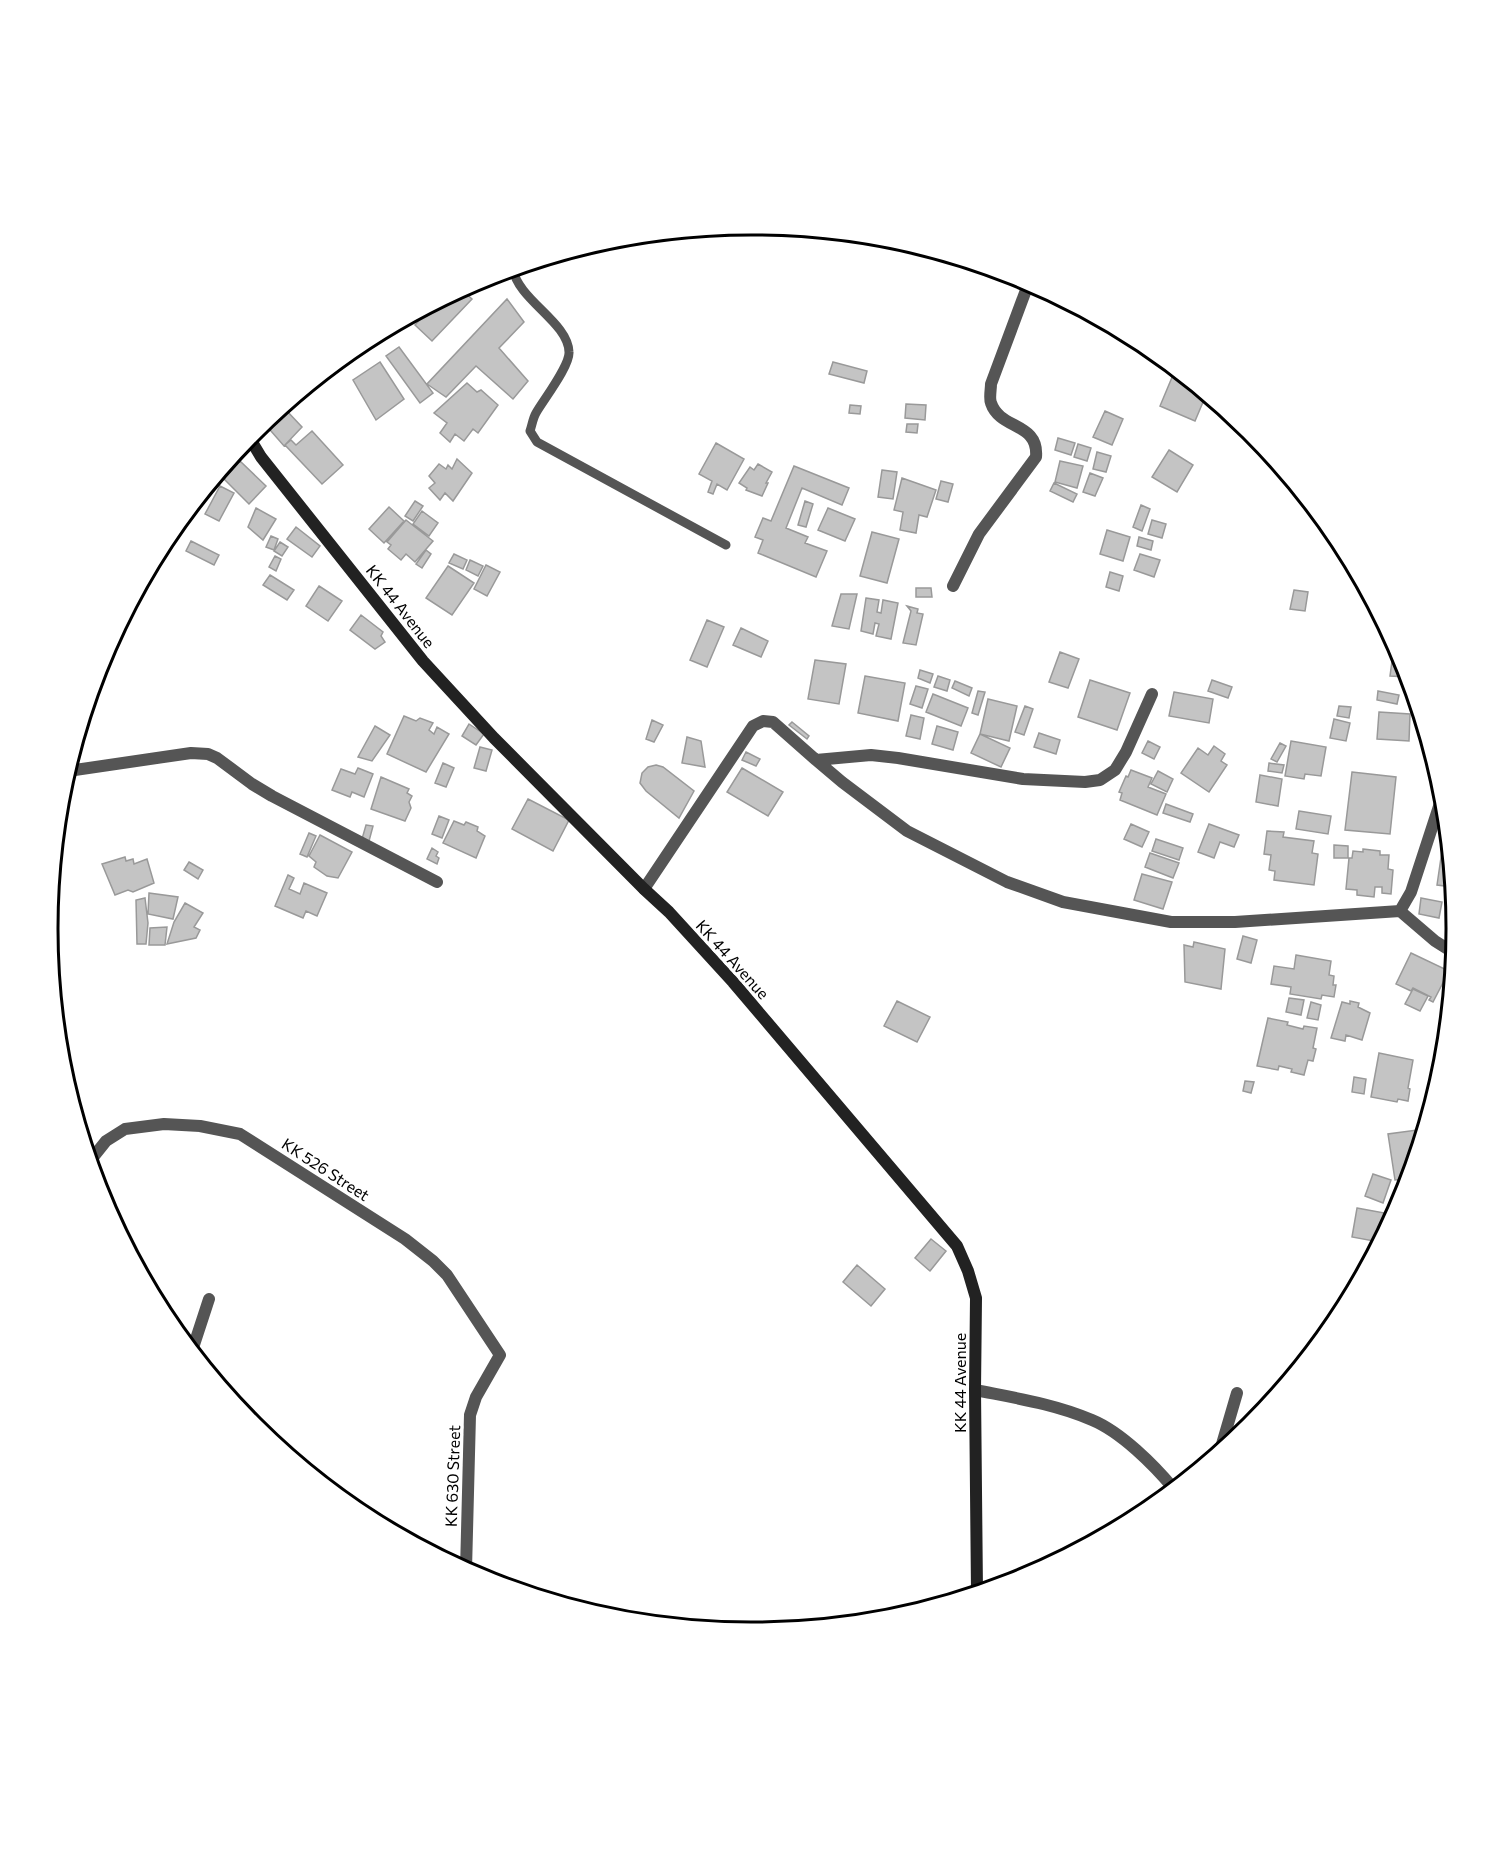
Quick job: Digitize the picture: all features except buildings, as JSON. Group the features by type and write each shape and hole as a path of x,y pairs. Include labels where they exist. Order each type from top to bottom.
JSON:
{"main road":[{"name":"KK 44 Avenue","path":"254,446 423,661 494,738 669,912 733,982 957,1246 976,1298 977,1584"}],"street":[{"path":"953,586 979,534 1036,457 1036,447 1032,436 998,414 990,402 991,384 1025,292"},
{"path":"816,760 871,755 1023,779 1086,782 1100,780 1115,770 1126,752 1152,694"},
{"path":"644,889 753,726 763,721 773,722 842,782 908,831 1007,882 1063,902 1172,922 1235,922 1400,911 1445,947"},
{"path":"77,770 191,753 208,754 272,796 437,882"},
{"path":"1400,911 1411,892 1436,815"},
{"name":"KK 526 Street","path":"96,1154 106,1141 125,1129 173,1124 200,1125 240,1134 405,1239 433,1261 447,1275 500,1355"},
{"path":"195,1342 209,1299"},
{"name":"KK 630 Street","path":"466,1560 470,1415 476,1397 500,1355"},
{"path":"975,1390 1049,1404 1095,1420 1155,1466 1169,1483"},
{"path":"1225,1435 1237,1394"}],"lane":[{"path":"516,277 518,285 556,326 570,353 561,374 534,416 530,430 537,442 726,545"}]}
